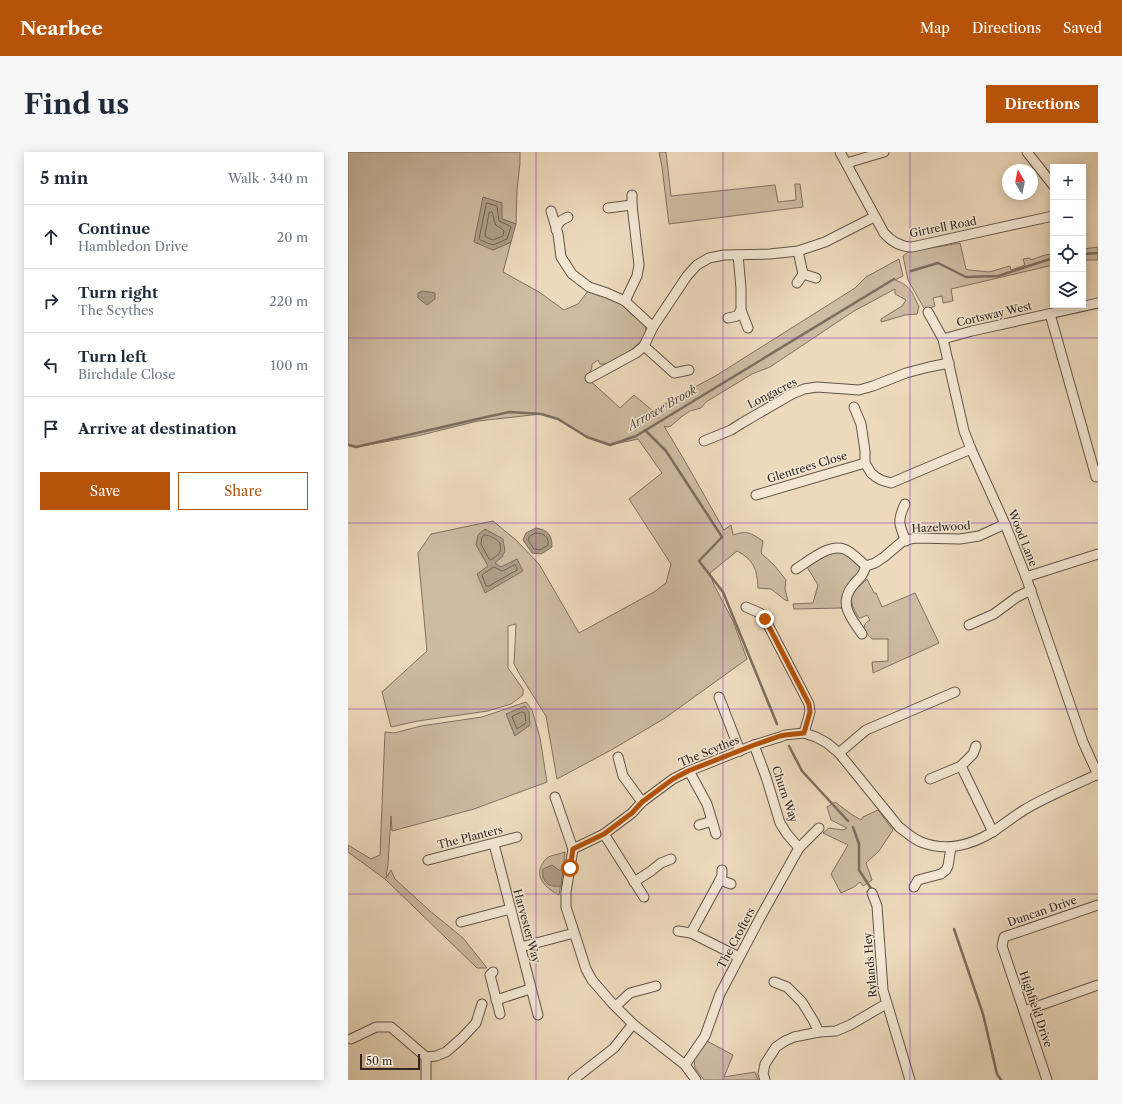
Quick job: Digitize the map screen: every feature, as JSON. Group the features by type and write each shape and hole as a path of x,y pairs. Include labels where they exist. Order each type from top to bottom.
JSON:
{"street":[{"name":"Girtrell Road","path":"840,152 884,233 890,239 904,247 912,247 1050,217"},
{"path":"847,163 884,152"},
{"path":"1027,152 1050,181"},
{"path":"625,301 637,276 639,265 632,195"},
{"path":"608,208 632,205"},
{"path":"551,211 561,257 572,274 589,287 625,301 654,327"},
{"path":"556,230 557,224 561,220 568,217"},
{"path":"590,378 636,353 644,346 654,327 687,276 697,265 709,258 724,255 770,254 798,251 825,242 874,217"},
{"path":"797,282 803,274 798,251"},
{"path":"738,255 741,310 748,328"},
{"path":"803,274 816,278"},
{"name":"Cortsway West","path":"943,339 1098,303"},
{"path":"728,318 737,316 741,310"},
{"name":"Wood Lane","path":"928,312 943,339 964,432 1005,524 1026,577 1083,742 1098,774"},
{"path":"1050,314 1096,477"},
{"path":"644,346 674,373 689,370"},
{"name":"Longacres","path":"704,440 731,430 792,394 804,389 817,387 859,390 906,373 949,363"},
{"path":"854,407 861,424 865,451 865,463 871,473 881,480 891,483 971,449"},
{"name":"Glentrees Close","path":"756,495 865,463"},
{"path":"904,504 899,522 906,541"},
{"name":"Hazelwood","path":"866,566 875,563 903,542 915,538 960,539 979,536 1005,524"},
{"path":"796,569 827,550 836,548 845,549 866,566 862,576 848,593 846,603 847,609 862,634"},
{"path":"1026,577 1098,554"},
{"path":"969,625 994,614 1017,597 1031,590"},
{"path":"746,607 760,613 765,619 809,704 810,712 804,733 827,743 839,753 899,826 910,836 922,842 945,847 970,843 993,832 1023,810 1098,774"},
{"path":"839,753 866,730 954,692"},
{"path":"719,696 740,751"},
{"name":"The Scythes","path":"573,849 604,834 632,813 642,802 673,779 688,771 754,745 783,736 804,733"},
{"name":"Churn Way","path":"754,745 766,777 780,823 799,848"},
{"path":"930,779 961,766 973,754 976,746"},
{"path":"618,757 623,776 642,802"},
{"path":"961,766 993,832"},
{"path":"688,771 708,804 716,834"},
{"path":"556,797 573,849 566,892 566,907 586,969 601,992 633,1024 685,1065 696,1080"},
{"path":"699,825 712,821"},
{"name":"The Crofters","path":"685,1065 705,1036 710,1026 720,994 799,848 819,828"},
{"path":"604,834 644,897"},
{"name":"The Planters","path":"428,860 517,837"},
{"name":"Harvester Way","path":"494,844 521,947 530,989 538,1015"},
{"path":"914,887 918,880 941,874 946,870 951,847"},
{"path":"634,882 651,872 660,862 671,860"},
{"path":"691,933 720,880 722,870"},
{"path":"720,880 731,884"},
{"name":"Rylands Hey","path":"872,893 877,906 883,990 910,1080"},
{"name":"Duncan Drive","path":"1002,946 1004,936 1098,905"},
{"path":"461,922 510,909"},
{"path":"678,931 691,933 734,955 738,959"},
{"path":"521,947 574,933"},
{"name":"Highfield Drive","path":"1002,946 1047,1080"},
{"path":"493,972 490,975 500,1014"},
{"path":"774,982 787,987 802,1002 819,1032"},
{"path":"1024,1011 1098,985"},
{"path":"616,1006 630,993 656,986"},
{"path":"496,1000 530,989"},
{"path":"351,1039 376,1027 391,1027 426,1057 436,1056 446,1052 476,1023 482,1004"},
{"path":"764,1080 764,1064 776,1047 785,1041 819,1032 836,1031 850,1025 886,1004"},
{"path":"573,1080 614,1048 633,1024"},
{"path":"426,1057 426,1080"}],"shaded area":[{"path":"348,152 520,152 516,224 502,219 493,250 511,242 503,272 539,292 564,310 578,304 588,291 610,298 621,304 645,325 646,331 644,336 634,348 612,362 600,364 598,360 592,364 592,368 586,377 620,408 634,395 653,411 717,375 855,288 866,277 899,259 903,276 895,280 908,287 915,297 919,307 917,314 905,315 881,322 881,319 902,306 906,300 895,294 895,289 854,311 770,367 752,374 706,402 701,408 690,411 671,426 664,426 724,530 731,525 733,535 749,533 763,541 761,553 774,565 786,580 785,589 788,601 771,589 758,588 757,575 754,566 743,554 737,551 710,573 714,585 733,621 747,659 665,718 613,749 557,779 546,716 514,664 516,624 508,626 508,668 523,689 523,695 511,704 488,711 418,721 391,727 382,692 427,651 418,553 431,534 493,521 516,540 539,564 579,633 654,592 666,583 671,564 629,499 662,473 638,439 610,445 587,437 558,419 541,414 478,421 417,436 356,447 348,444"},
{"path":"659,152 666,152 671,196 775,185 778,202 796,200 795,184 800,184 803,207 669,224"},
{"path":"960,243 966,269 969,270 989,272 1010,266 1011,270 1025,265 1023,259 1030,258 1031,260 1050,254 1050,266 951,289 953,301 943,303 942,296 933,298 935,306 925,310 908,280 903,256 908,252"},
{"path":"1098,247 1098,260 1086,260 1086,249"},
{"path":"844,552 860,565 861,570 844,592 842,597 842,608 794,609 793,604 813,603 818,585 807,567 808,565 829,553"},
{"path":"867,579 874,593 876,593 882,607 915,593 939,643 873,673 872,662 888,661 888,639 872,639 864,627 870,620 867,615 859,618 853,606 852,597 854,593"},
{"path":"526,702 532,710 540,738 547,782 474,809 392,831 391,816 386,878 391,870 395,879 430,911 463,938 487,968 477,968 385,879 348,852 348,845 371,859 380,855 385,732 394,733 421,726 482,717"},
{"path":"835,802 861,820 863,817 878,810 893,830 879,851 866,863 872,880 863,886 860,882 854,887 841,893 831,874 848,845 823,833 829,828 843,830 847,828 831,820 827,807"},
{"path":"565,852 559,895 546,886 543,882 540,868 547,858"},
{"path":"707,1041 733,1055 724,1077 755,1072 758,1080 704,1080 695,1068 694,1060"}],"water":[{"path":"483,197 502,203 502,219 516,224 511,242 493,250 474,242"},
{"path":"423,291 435,293 435,299 427,305 418,298 418,293"},
{"path":"536,528 544,530 551,539 552,547 541,554 532,553 523,540 526,533"},
{"path":"485,529 503,539 505,551 502,557 495,563 501,567 517,559 523,571 485,593 477,574 488,566 476,545 478,535"},
{"path":"525,706 529,712 530,725 515,736 506,714"},
{"path":"552,865 559,870 563,870 561,886 549,885 544,880 543,869"}],"waterway":[{"name":"Arrowe Brook","path":"1086,254 1098,253"},
{"name":"Arrowe Brook","path":"911,271 938,263 966,277 998,276 1050,259"},
{"name":"Arrowe Brook","path":"348,445 356,447 510,412 541,414 558,419 587,437 610,445 636,436 894,279"},
{"path":"645,430 666,451 722,537 699,561 723,592 777,724"},
{"path":"789,746 802,771 848,821"},
{"path":"853,827 859,844 859,870 872,890"},
{"path":"954,929 983,1014 997,1074 1001,1080"}],"route":[{"path":"570,868 573,849 604,834 632,813 642,802 673,779 688,771 754,745 785,735 804,733 810,712 809,704 765,619"}]}
